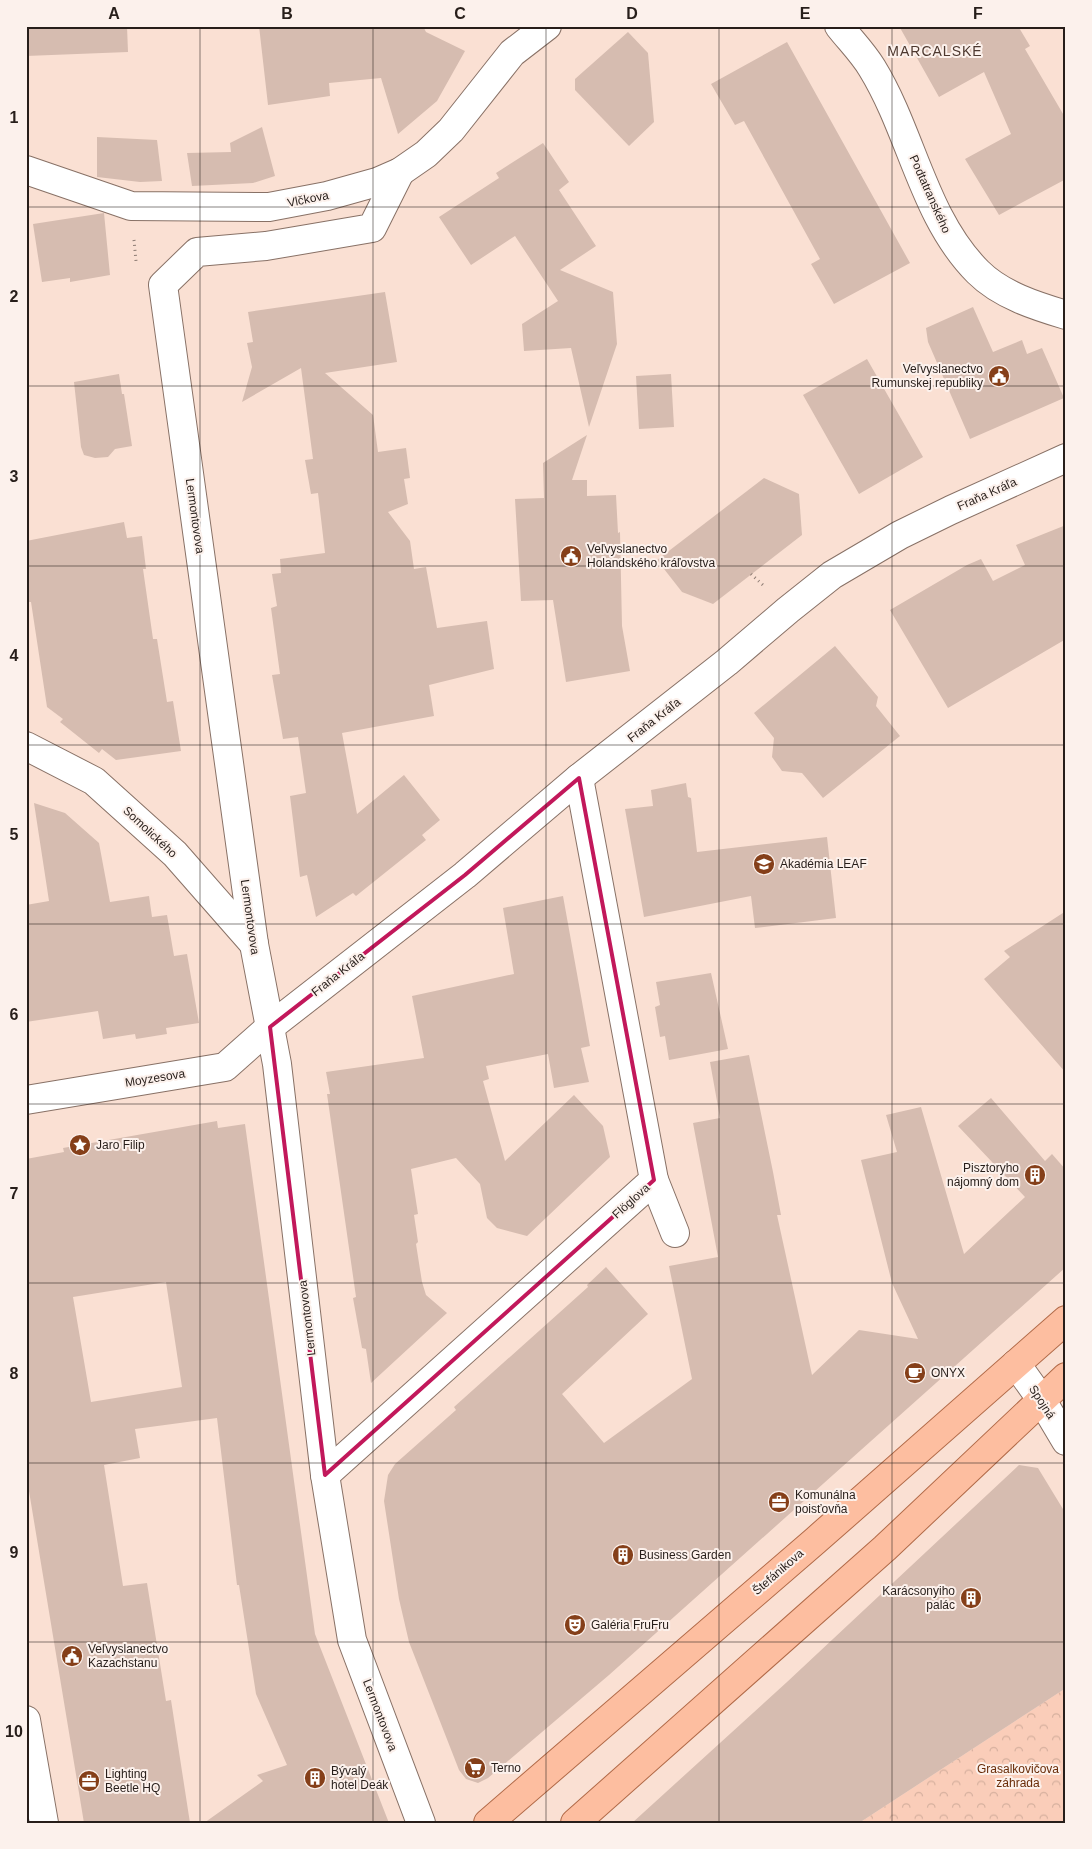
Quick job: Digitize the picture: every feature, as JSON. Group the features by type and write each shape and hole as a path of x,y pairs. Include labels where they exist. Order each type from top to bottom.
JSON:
{"main road":[{"name":"Štefánikova","path":"488,1823 1066,1320"},
{"path":"576,1823 885,1548 1066,1377"}],"street":[{"path":"512,53 514,26"},
{"path":"512,53 547,26"},
{"name":"Podtatranského","path":"839,26 872,68 949,237 979,273 996,286 1021,299 1066,315"},
{"name":"Vlčkova","path":"26,170 131,206 269,207 327,196 377,182 400,172 426,154 451,130 512,53"},
{"path":"163,285 197,252 266,246 372,228 400,172"},
{"name":"Lermontovova","path":"163,285 254,944 277,1064 325,1475 352,1640 421,1823"},
{"name":"Fraňa Kráľa","path":"270,1027 465,875 579,778 727,662 832,575 900,535 1066,458"},
{"name":"Somolického","path":"26,746 94,781 175,854 254,944"},
{"name":"Flöglova","path":"325,1475 654,1180 579,778"},
{"name":"Moyzesova","path":"26,1100 224,1067 270,1027"},
{"path":"654,1180 675,1234"},
{"name":"Spojná","path":"1016,1364 1066,1441"},
{"path":"26,1720 44,1823"}],"path":[{"path":"131,206 136,261 163,285"}],"highlighted area":[{"path":"579,778 654,1180 325,1475 270,1027 465,875"}],"green space":[{"name":"Grasalkovičova záhrada","path":"1066,1688 1066,1823 859,1823"}],"building":[{"path":"26,26 127,26 128,52 26,56"},
{"path":"259,26 423,26 426,32 465,51 437,101 398,134 381,78 329,83 330,96 268,105"},
{"path":"899,26 1018,26 1030,46 1025,49 1066,119 1066,179 999,215 965,159 1011,134 984,72 939,97"},
{"path":"628,32 648,53 654,122 629,146 575,90 575,79"},
{"path":"787,42 910,263 834,304 811,264 820,259 744,121 735,125 711,84"},
{"path":"262,127 275,176 253,183 192,186 187,153 231,152 230,143"},
{"path":"97,137 157,140 162,181 140,182 97,177"},
{"path":"543,143 569,182 559,190 596,246 560,270 613,292 617,344 589,427 571,348 524,351 522,324 558,301 515,236 471,265 439,217 499,178 496,173"},
{"path":"104,213 110,275 70,282 70,278 42,282 33,224"},
{"path":"385,292 397,362 325,373 373,415 378,452 406,448 410,478 404,479 408,504 388,512 410,541 414,569 426,567 437,628 487,621 494,669 429,685 434,716 342,733 357,814 404,775 440,820 422,835 426,840 356,896 353,893 316,917 307,875 300,877 290,796 306,793 298,737 283,739 272,675 280,674 271,608 277,606 272,574 281,573 280,559 325,553 318,493 311,494 305,460 313,459 301,368 242,402 252,367 247,343 253,342 248,312"},
{"name":"Veľvyslanectvo Rumunskej republiky","path":"973,307 993,352 1022,340 1027,354 1042,348 1064,398 970,439 928,342 926,328"},
{"path":"867,359 923,457 859,494 803,395"},
{"path":"119,374 132,446 115,449 108,457 95,458 84,455 81,447 74,382"},
{"path":"671,374 674,427 639,429 636,376"},
{"path":"587,435 572,480 587,480 587,496 616,495 618,533 620,532 622,626 630,671 566,682 553,600 521,601 515,499 544,498 543,463"},
{"path":"764,478 799,494 802,535 713,604 682,592 657,560"},
{"path":"124,522 127,538 142,536 146,569 143,569 153,639 157,639 167,702 173,701 181,751 116,760 102,749 99,753 60,722 63,719 47,707 31,602 26,602 26,541"},
{"path":"1066,525 1066,639 948,708 890,610 967,565 981,559 993,581 1025,565 1016,545"},
{"path":"835,646 878,697 876,706 900,736 823,798 802,773 782,771 772,757 774,738 754,713"},
{"path":"686,783 688,797 691,798 697,852 827,837 836,918 755,928 751,896 644,917 625,809 653,806 651,790"},
{"path":"34,803 65,813 99,843 110,902 149,896 152,917 167,915 174,956 187,954 199,1023 166,1028 167,1034 136,1039 135,1034 103,1039 98,1011 26,1022 26,905 49,901"},
{"path":"563,896 590,1046 581,1048 589,1082 554,1088 548,1054 486,1066 489,1079 483,1081 505,1161 574,1095 603,1126 610,1157 527,1236 497,1228 487,1218 480,1184 456,1158 411,1169 418,1214 414,1215 422,1282 426,1295 447,1313 371,1383 366,1349 362,1348 353,1298 356,1297 327,1094 330,1094 326,1072 424,1058 412,996 514,974 503,908"},
{"path":"1066,911 1066,1073 984,979 1010,957 1004,951"},
{"path":"711,973 728,1049 669,1060 665,1036 660,1037 655,1007 660,1005 656,982"},
{"path":"749,1055 781,1215 777,1215 812,1375 859,1330 918,1339 892,1283 861,1160 897,1152 886,1115 921,1107 964,1254 1025,1197 958,1126 991,1098 1045,1161 1052,1154 1066,1170 1066,1267 609,1675 488,1778 478,1783 466,1779 459,1770 409,1642 399,1599 384,1501 388,1475 395,1464 456,1410 454,1407 588,1287 587,1285 606,1267 648,1314 562,1394 604,1443 692,1379 669,1266 718,1257 693,1123 720,1118 710,1062"},
{"path":"217,1121 218,1128 245,1124 315,1634 389,1823 204,1823 263,1781 257,1775 287,1765 256,1694 239,1585 237,1585 217,1418 135,1429 140,1458 104,1465 123,1586 147,1583 166,1701 171,1700 190,1823 84,1823 26,1473 26,1159 64,1152 63,1148","holes":["166,1282 182,1387 91,1402 73,1297"]},
{"name":"Karácsonyiho palác","path":"1019,1465 1038,1468 1066,1514 1066,1688 859,1823 632,1823 787,1682"}],"place":[{"name":"Veľvyslanectvo Rumunskej republiky","path":"999,376"},
{"name":"Veľvyslanectvo Holandského kráľovstva","path":"571,556"},
{"name":"Akadémia LEAF","path":"764,864"},
{"name":"Jaro Filip","path":"80,1145"},
{"name":"Pisztoryho nájomný dom","path":"1035,1175"},
{"name":"ONYX","path":"915,1373"},
{"name":"Komunálna poisťovňa","path":"779,1502"},
{"name":"Business Garden","path":"623,1555"},
{"name":"Karácsonyiho palác","path":"971,1598"},
{"name":"Galéria FruFru","path":"575,1625"},
{"name":"Veľvyslanectvo Kazachstanu","path":"72,1656"},
{"name":"Terno","path":"475,1768"},
{"name":"Bývalý hotel Deák","path":"315,1778"},
{"name":"Lighting Beetle HQ","path":"89,1781"}],"district":[{"name":"MARCALSKÉ","path":"935,51"}]}
